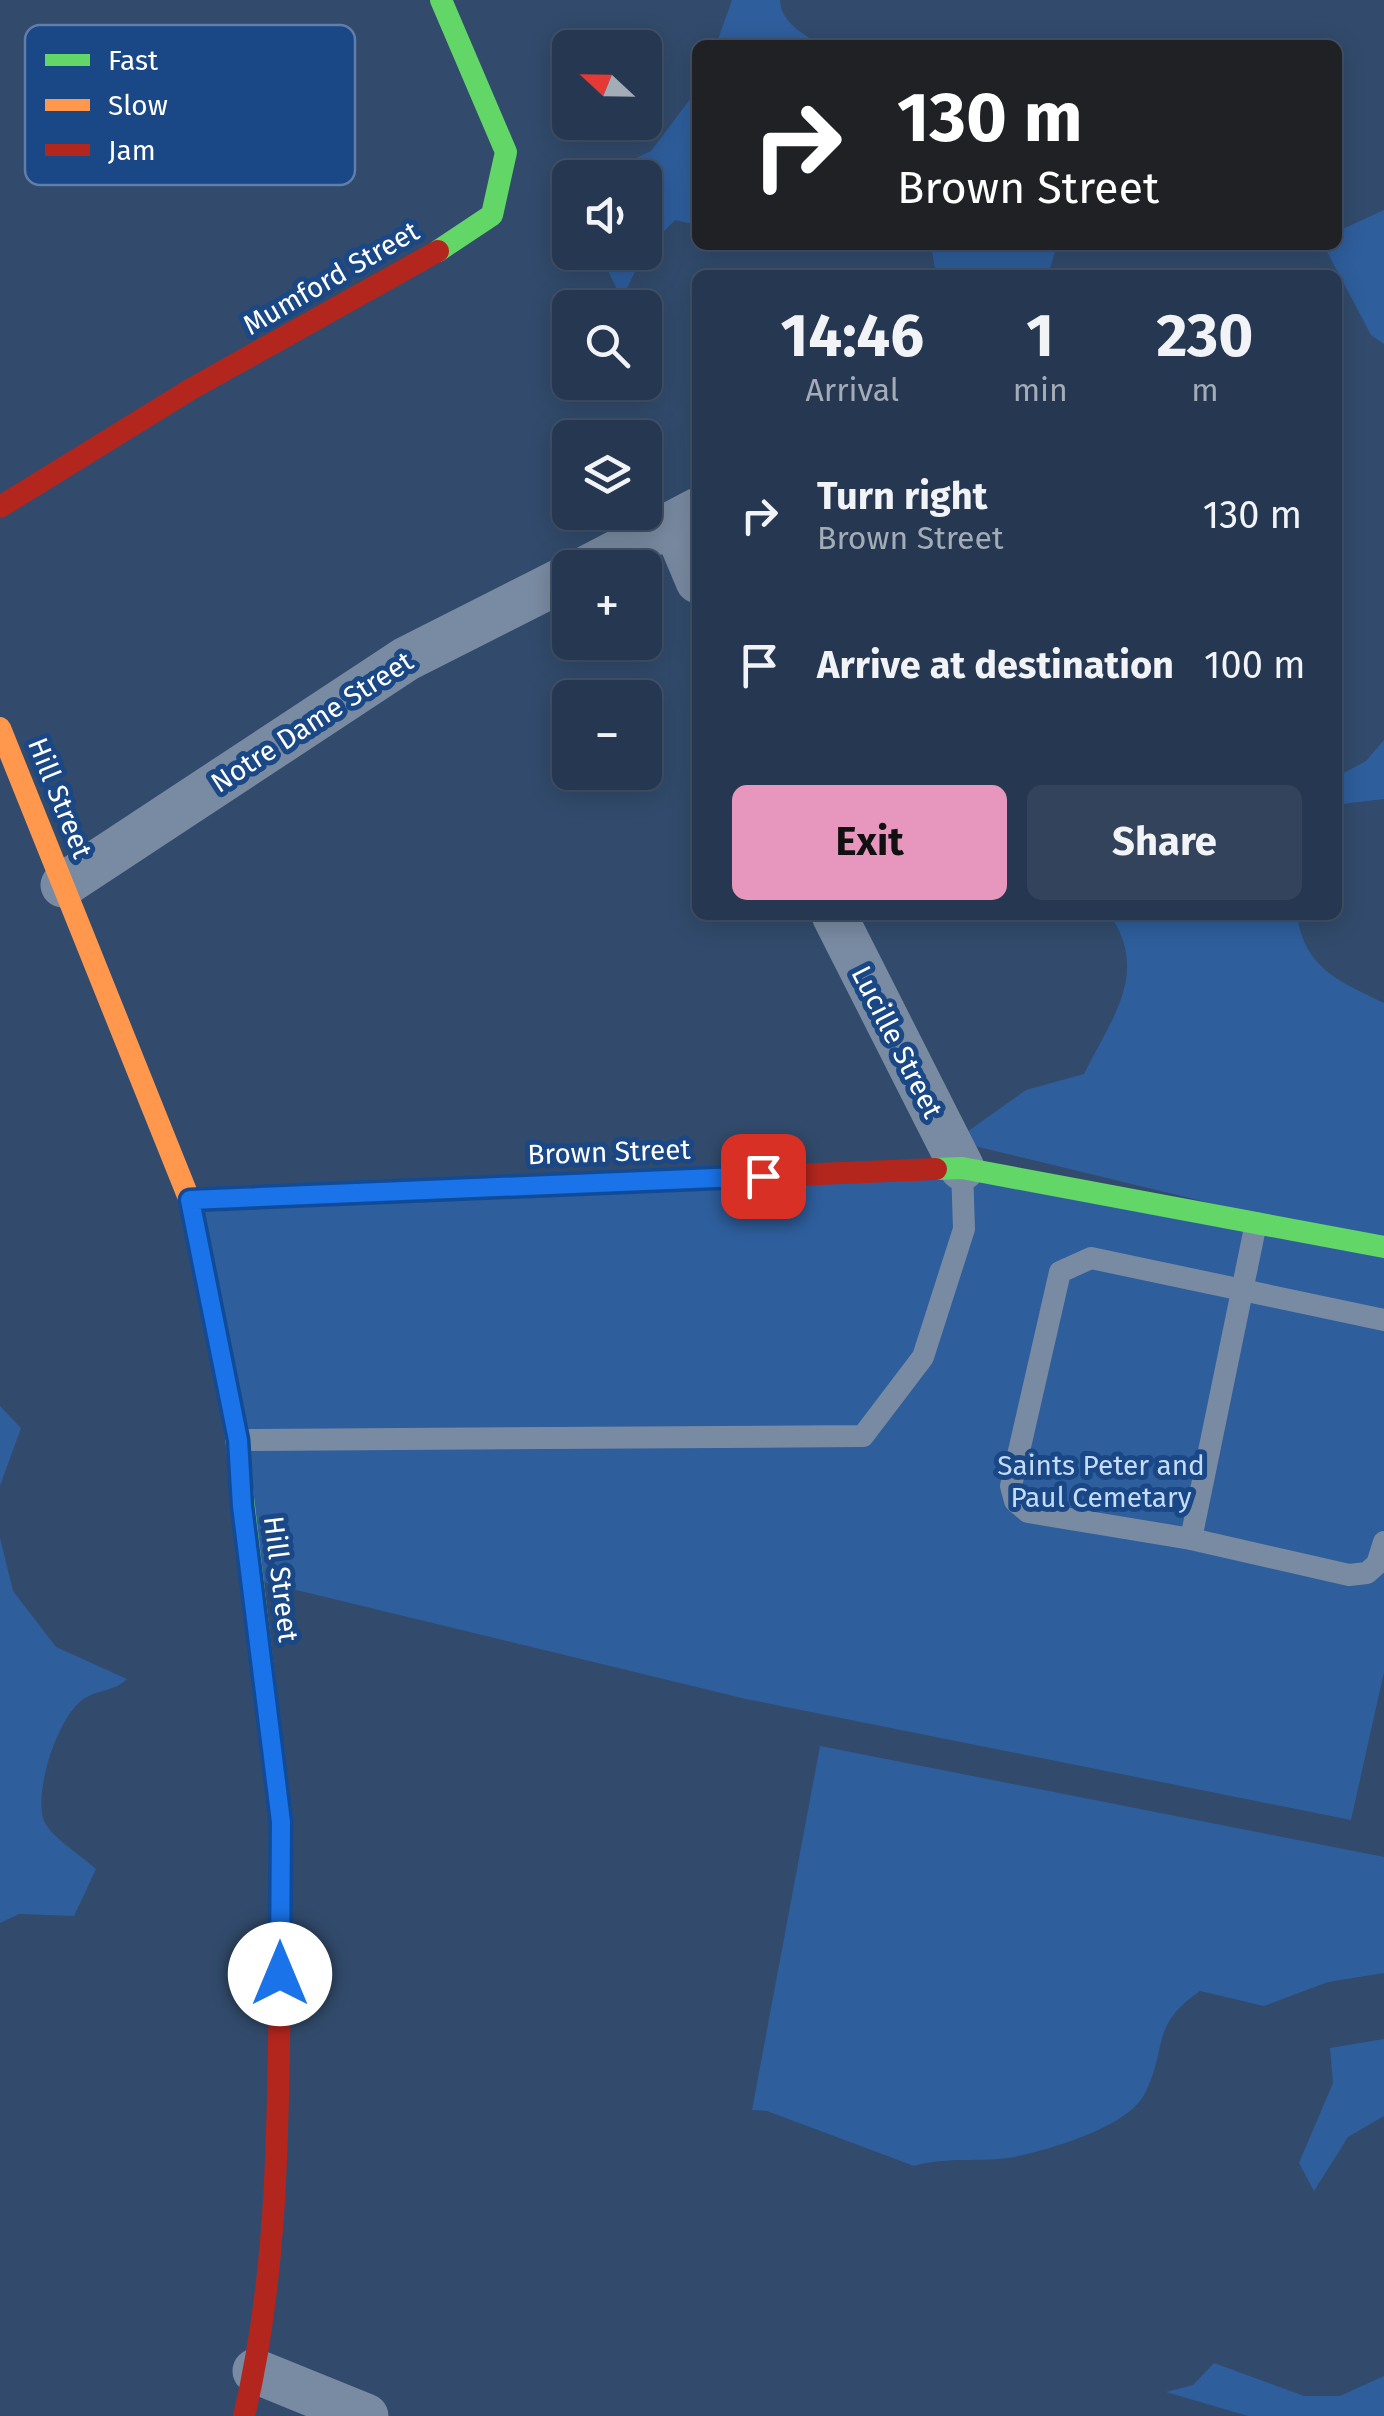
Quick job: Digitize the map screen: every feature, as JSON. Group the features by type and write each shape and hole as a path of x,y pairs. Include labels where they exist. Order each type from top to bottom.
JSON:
{"street":[{"name":"Mumford Street","path":"0,507 191,389 418,264 492,214 506,152 441,0"},
{"path":"622,550 686,517 692,550"},
{"name":"Notre Dame Street","path":"63,885 406,660 552,585"},
{"name":"Hill Street","path":"0,728 190,1200 238,1440 242,1506 281,1822 278,2165 254,2371 244,2416"},
{"name":"Lucille Street","path":"837,920 962,1168"},
{"name":"Brown Street","path":"190,1200 962,1168 1384,1247"},
{"path":"254,2371 366,2416"}],"lane":[{"path":"238,1440 863,1436 923,1357 964,1229 962,1168"},
{"path":"1190,1539 1256,1223"},
{"path":"1384,1320 1092,1258 1060,1272 1010,1486 1015,1502 1028,1512 1190,1539 1349,1574 1367,1574 1376,1564 1384,1542"}],"green space":[{"path":"732,0 780,0 789,22 814,40 718,40"},
{"path":"692,97 692,224 675,220 662,233 662,160 631,160 651,151 662,140"},
{"path":"1384,210 1384,344 1371,335 1342,280 1342,270 1337,270 1326,250 1342,250 1342,229"},
{"path":"932,250 1056,250 1050,270 935,270"},
{"path":"608,270 636,270 626,290 618,290"},
{"path":"1384,740 1384,799 1342,804 1342,774 1366,761"},
{"path":"1113,920 1298,920 1316,961 1339,980 1384,1003 1384,1245 954,1141 1026,1090 1084,1074 1122,996 1127,957"},
{"name":"Saints Peter and Paul Cemetary","path":"962,1168 1384,1247 1384,1672 1351,1820 746,1699 251,1579 190,1201"},
{"path":"0,1406 21,1428 0,1486"},
{"path":"0,1538 13,1591 56,1647 127,1679 85,1698 75,1707 57,1737 45,1774 41,1808 44,1821 60,1840 96,1869 74,1916 19,1914 0,1923"},
{"path":"820,1746 1384,1857 1384,1973 1328,1982 1264,2006 1200,1991 1166,2027 1151,2079 1135,2107 1086,2135 1014,2157 914,2166 767,2111 752,2110"},
{"path":"1384,2039 1384,2116 1348,2137 1314,2191 1299,2163 1333,2083 1330,2048"},
{"path":"1214,2363 1304,2396 1340,2396 1384,2376 1384,2416 1248,2416 1166,2392 1193,2385"}],"traffic: fast":[{"path":"438,251 492,215 506,152 441,0"},
{"path":"936,1169 962,1168 1384,1247"},
{"path":"234,1420 281,1822 280,1971"}],"traffic: slow":[{"path":"0,728 190,1201 234,1420"}],"traffic: jam":[{"path":"0,507 191,389 438,251"},
{"path":"190,1201 936,1169"},
{"path":"244,2416 256,2361 270,2251 280,1971"}],"route":[{"path":"280,1974 281,1822 242,1506 238,1440 190,1200 763,1176"}]}
